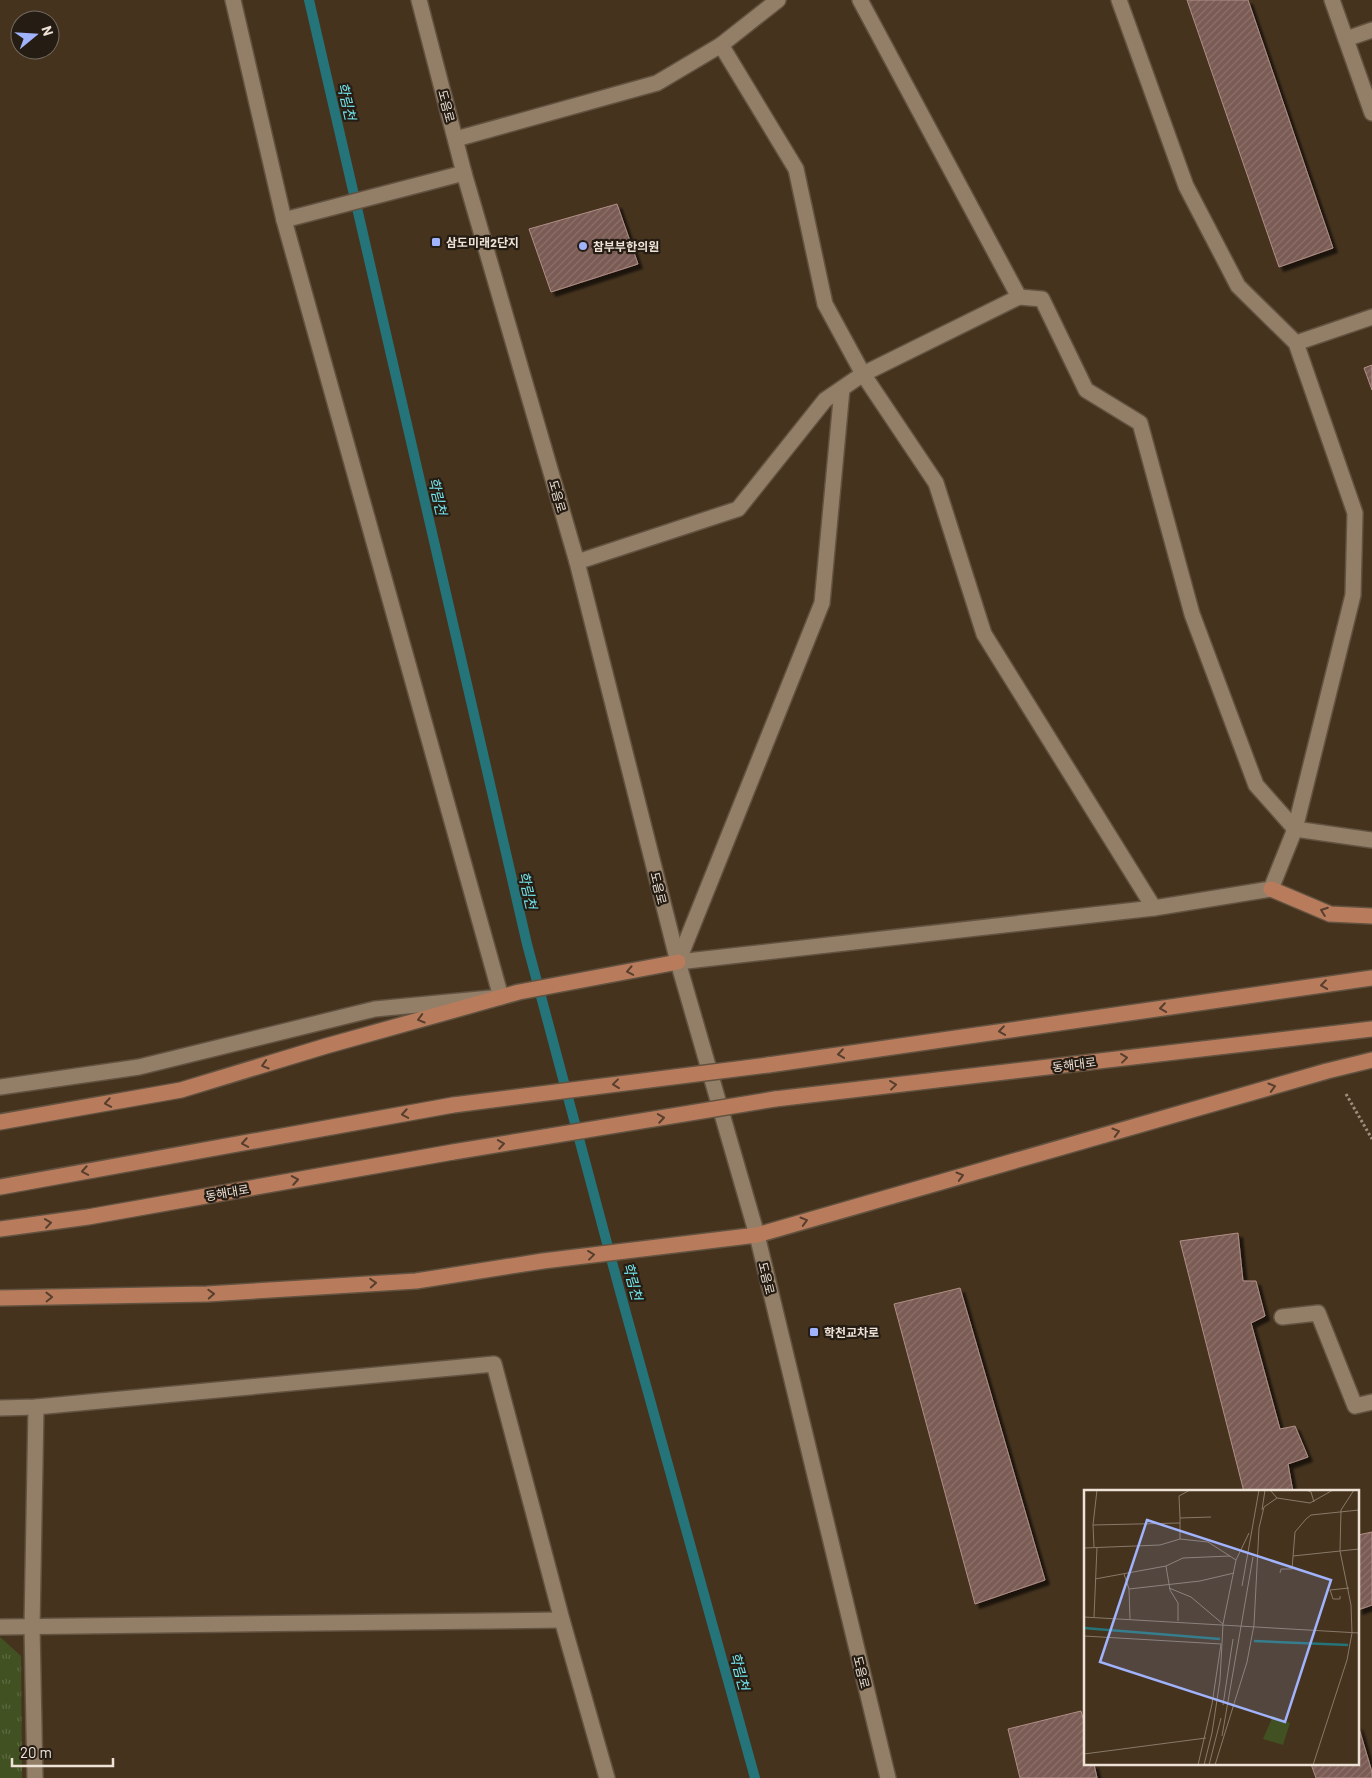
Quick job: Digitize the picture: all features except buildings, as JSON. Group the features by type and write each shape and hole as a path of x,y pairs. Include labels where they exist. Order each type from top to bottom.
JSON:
{"main road":[{"path":"1271,889 1330,914 1372,916"},
{"path":"0,1122 182,1090 326,1046 519,992 678,962"},
{"path":"0,1187 453,1105 768,1064 1372,978"},
{"name":"동해대로","path":"0,1230 88,1217 453,1152 775,1099 1372,1028"},
{"path":"0,1298 207,1294 416,1281 543,1261 757,1235 1372,1060"}],"street":[{"path":"0,1087 139,1067 375,1009 501,997 284,220 232,0"},
{"name":"도음로","path":"420,0 464,173 577,562 678,962 757,1235 888,1778"},
{"path":"456,139 656,83 721,45 778,0"},
{"path":"860,0 1020,297"},
{"path":"842,389 822,603 678,962 1154,908 1271,889 1295,829 1353,595 1355,513 1296,343 1238,286 1186,186 1119,0"},
{"path":"1332,0 1372,113"},
{"path":"1346,39 1372,30"},
{"path":"721,45 796,169 825,304 863,374 936,483 984,634 1154,908"},
{"path":"284,220 464,173"},
{"path":"577,562 738,509 825,400 863,374 1020,297 1042,299 1086,390 1140,423 1192,614 1256,785 1295,829 1372,840"},
{"path":"1296,343 1372,317"},
{"path":"1282,1317 1318,1313 1355,1406 1372,1402"},
{"path":"0,1408 36,1407 494,1364 562,1620 607,1778"},
{"path":"35,1778 32,1627 36,1407"},
{"path":"0,1627 562,1620"}],"path":[{"path":"1346,1094 1372,1138"}],"green space":[{"path":"0,1637 21,1656 22,1778 0,1778"}],"waterway":[{"name":"학림천","path":"309,0 527,944 619,1288 755,1778"}],"place":[{"name":"삼도미래2단지","path":"436,242"},
{"name":"참부부한의원","path":"583,246"},
{"name":"학천교차로","path":"814,1332"}]}
